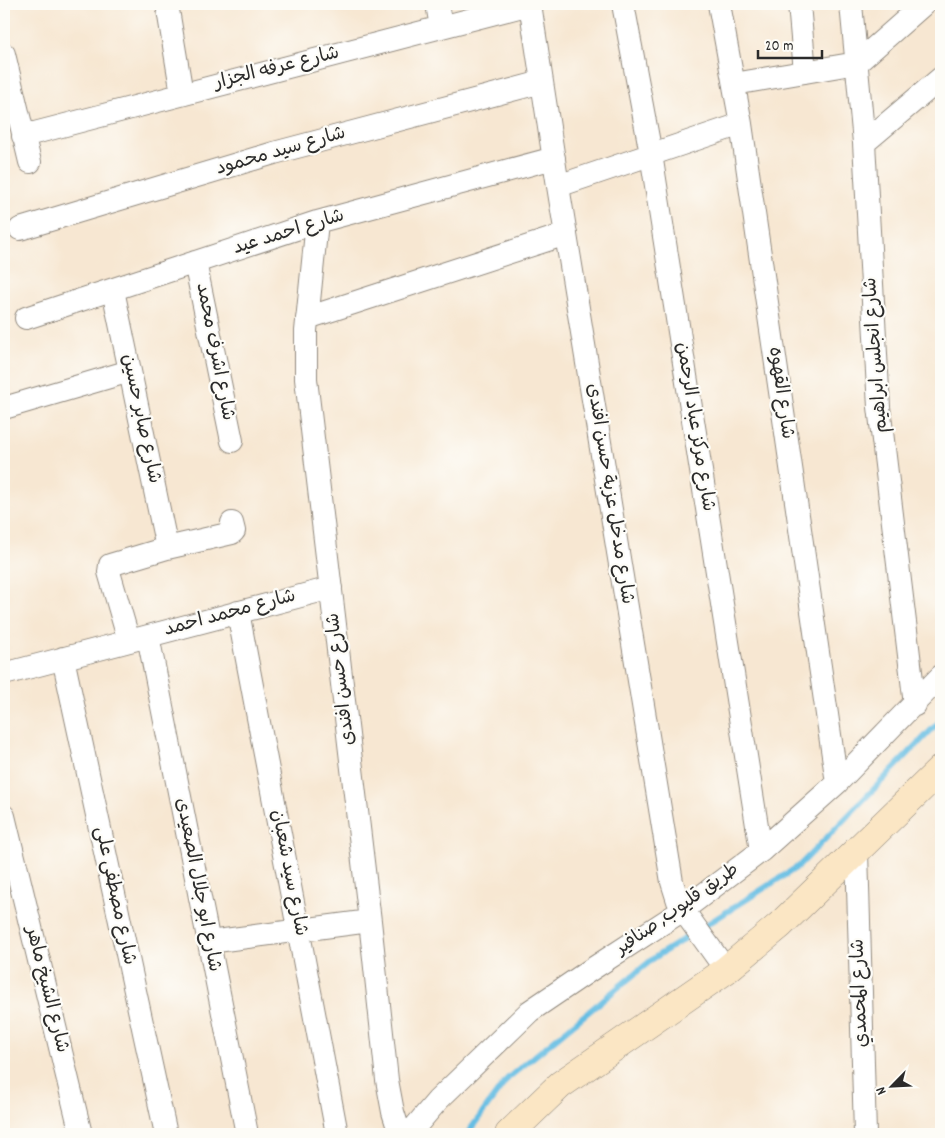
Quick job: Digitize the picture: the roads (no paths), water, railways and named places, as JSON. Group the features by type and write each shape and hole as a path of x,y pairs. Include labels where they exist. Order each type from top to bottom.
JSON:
{"street":[{"path":"167,4 182,94"},
{"path":"437,4 441,27"},
{"name":"شارع عرفه الجزار","path":"23,136 530,4"},
{"name":"شارع مدخل عزبة حسن افندى","path":"530,4 672,882 683,910 726,970"},
{"name":"شارع مركز عباد الرحمن","path":"624,4 651,154 761,851"},
{"name":"شارع القهوه","path":"719,4 741,124 837,783"},
{"path":"799,4 805,72"},
{"name":"شارع انجلس ابراهيم","path":"851,4 864,143 879,407 914,705"},
{"path":"734,84 857,63 924,4"},
{"path":"4,54 30,162"},
{"path":"864,143 941,78"},
{"name":"شارع سيد محمود","path":"20,228 274,153 542,82"},
{"path":"558,186 741,124"},
{"name":"شارع احمد عيد","path":"26,318 317,222 554,158"},
{"name":"شارع حسن افندى","path":"317,222 307,318 306,379 387,1080 393,1112 400,1134"},
{"path":"307,318 566,234"},
{"name":"شارع اشرف محمد","path":"196,262 232,441"},
{"name":"شارع صابر حسين","path":"113,290 167,548"},
{"path":"4,408 130,371"},
{"path":"138,638 109,572 110,565 114,562 167,548 232,534 234,531 232,523"},
{"name":"شارع محمد احمد","path":"4,674 331,588"},
{"name":"شارع سيد شعبان","path":"238,612 337,1134"},
{"name":"شارع ابو جلال الصعيدى","path":"138,638 209,942 247,1134"},
{"name":"شارع مصطفى على","path":"63,658 166,1134"},
{"name":"طريق قليوب, صنافير","path":"409,1134 438,1100 530,1011 683,910 761,851 837,783 941,676"},
{"path":"509,1134 560,1085 726,970 780,925 941,769"},
{"name":"شارع الشيخ ماهر","path":"4,816 81,1134"},
{"name":"شارع المحمدي","path":"857,851 865,1134"},
{"path":"209,942 370,921"}],"waterway":[{"path":"467,1134 508,1078 654,958 799,866 941,720"}]}
